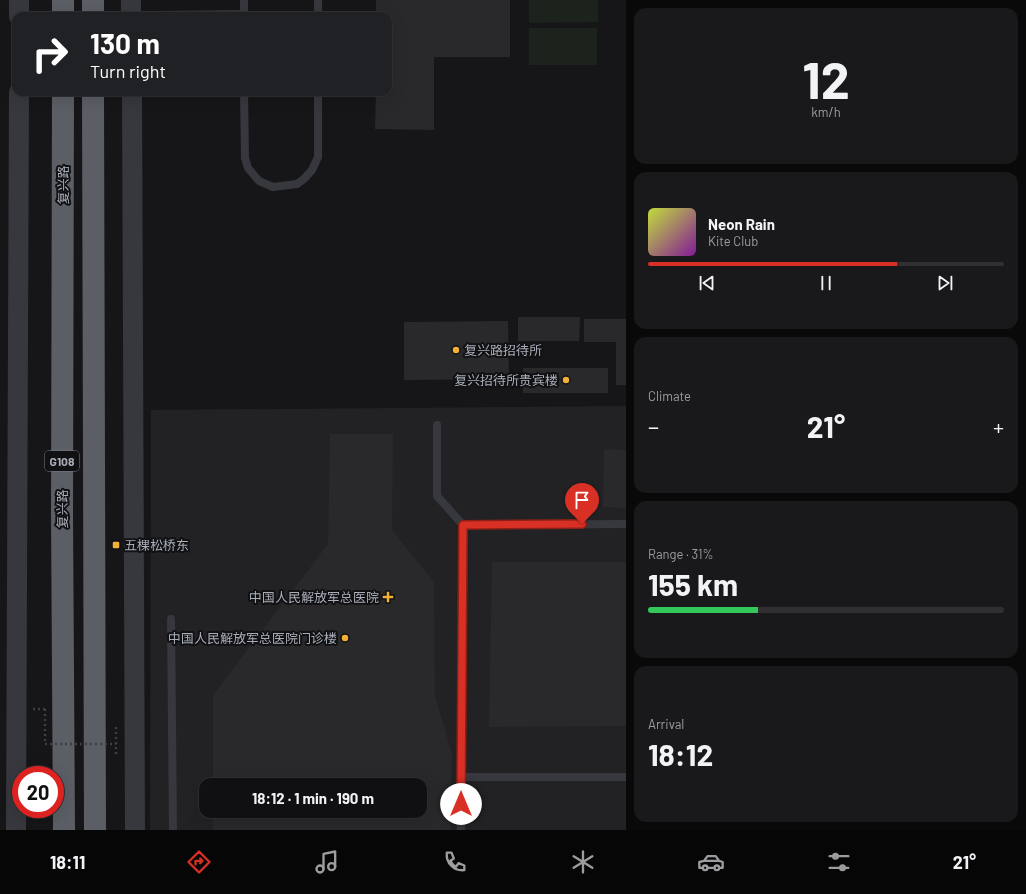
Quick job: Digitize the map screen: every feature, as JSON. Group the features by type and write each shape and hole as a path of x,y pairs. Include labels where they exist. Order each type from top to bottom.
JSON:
{"highway":[{"path":"63,0 63,12"},
{"path":"93,0 93,12"},
{"name":"复兴路","path":"63,96 62,627 64,830"},
{"name":"G108","path":"93,96 95,830"}],"street":[{"path":"19,0 19,12"},
{"path":"16,830 19,96"},
{"path":"132,96 135,830"}],"lane":[{"path":"244,0 244,12"},
{"path":"318,0 318,12"},
{"path":"118,12 131,10 176,12"},
{"path":"244,96 245,158 248,168 259,181 273,187 297,184 312,170 318,157 318,96"},
{"path":"437,425 437,496 463,525 460,830"},
{"path":"463,525 626,524"},
{"path":"170,620 173,830"},
{"path":"461,777 626,777"}],"path":[{"path":"45,709 45,744 116,744"}],"shaded area":[{"path":"529,0 598,0 598,22 529,23"},
{"path":"529,28 597,28 597,65 529,65"},
{"name":"中国人民解放军总医院","path":"626,406 626,830 150,830 151,410"}],"building":[{"path":"376,0 510,0 510,57 434,57 434,130 375,129 376,96 392,96 392,12 376,12"},
{"path":"518,317 580,317 579,341 518,341"},
{"path":"584,319 626,319 626,385 616,385 616,342 584,342"},
{"name":"复兴路招待所","path":"508,321 509,379 404,380 404,322"},
{"name":"复兴招待所贵宾楼","path":"523,368 608,368 608,393 523,393"},
{"name":"中国人民解放军总医院门诊楼","path":"330,434 393,434 392,530 434,582 435,696 452,754 450,830 213,830 213,818 427,818 427,778 213,778 213,695 328,544"},
{"path":"604,449 626,450 626,508 603,507"},
{"path":"492,562 626,562 626,726 489,727"}],"place":[{"name":"复兴路招待所","path":"456,350"},
{"name":"复兴招待所贵宾楼","path":"566,380"},
{"name":"五棵松桥东","path":"116,545"},
{"name":"中国人民解放军总医院","path":"388,597"},
{"name":"中国人民解放军总医院门诊楼","path":"345,638"}],"route":[{"path":"461,804 463,525 582,524"}]}
